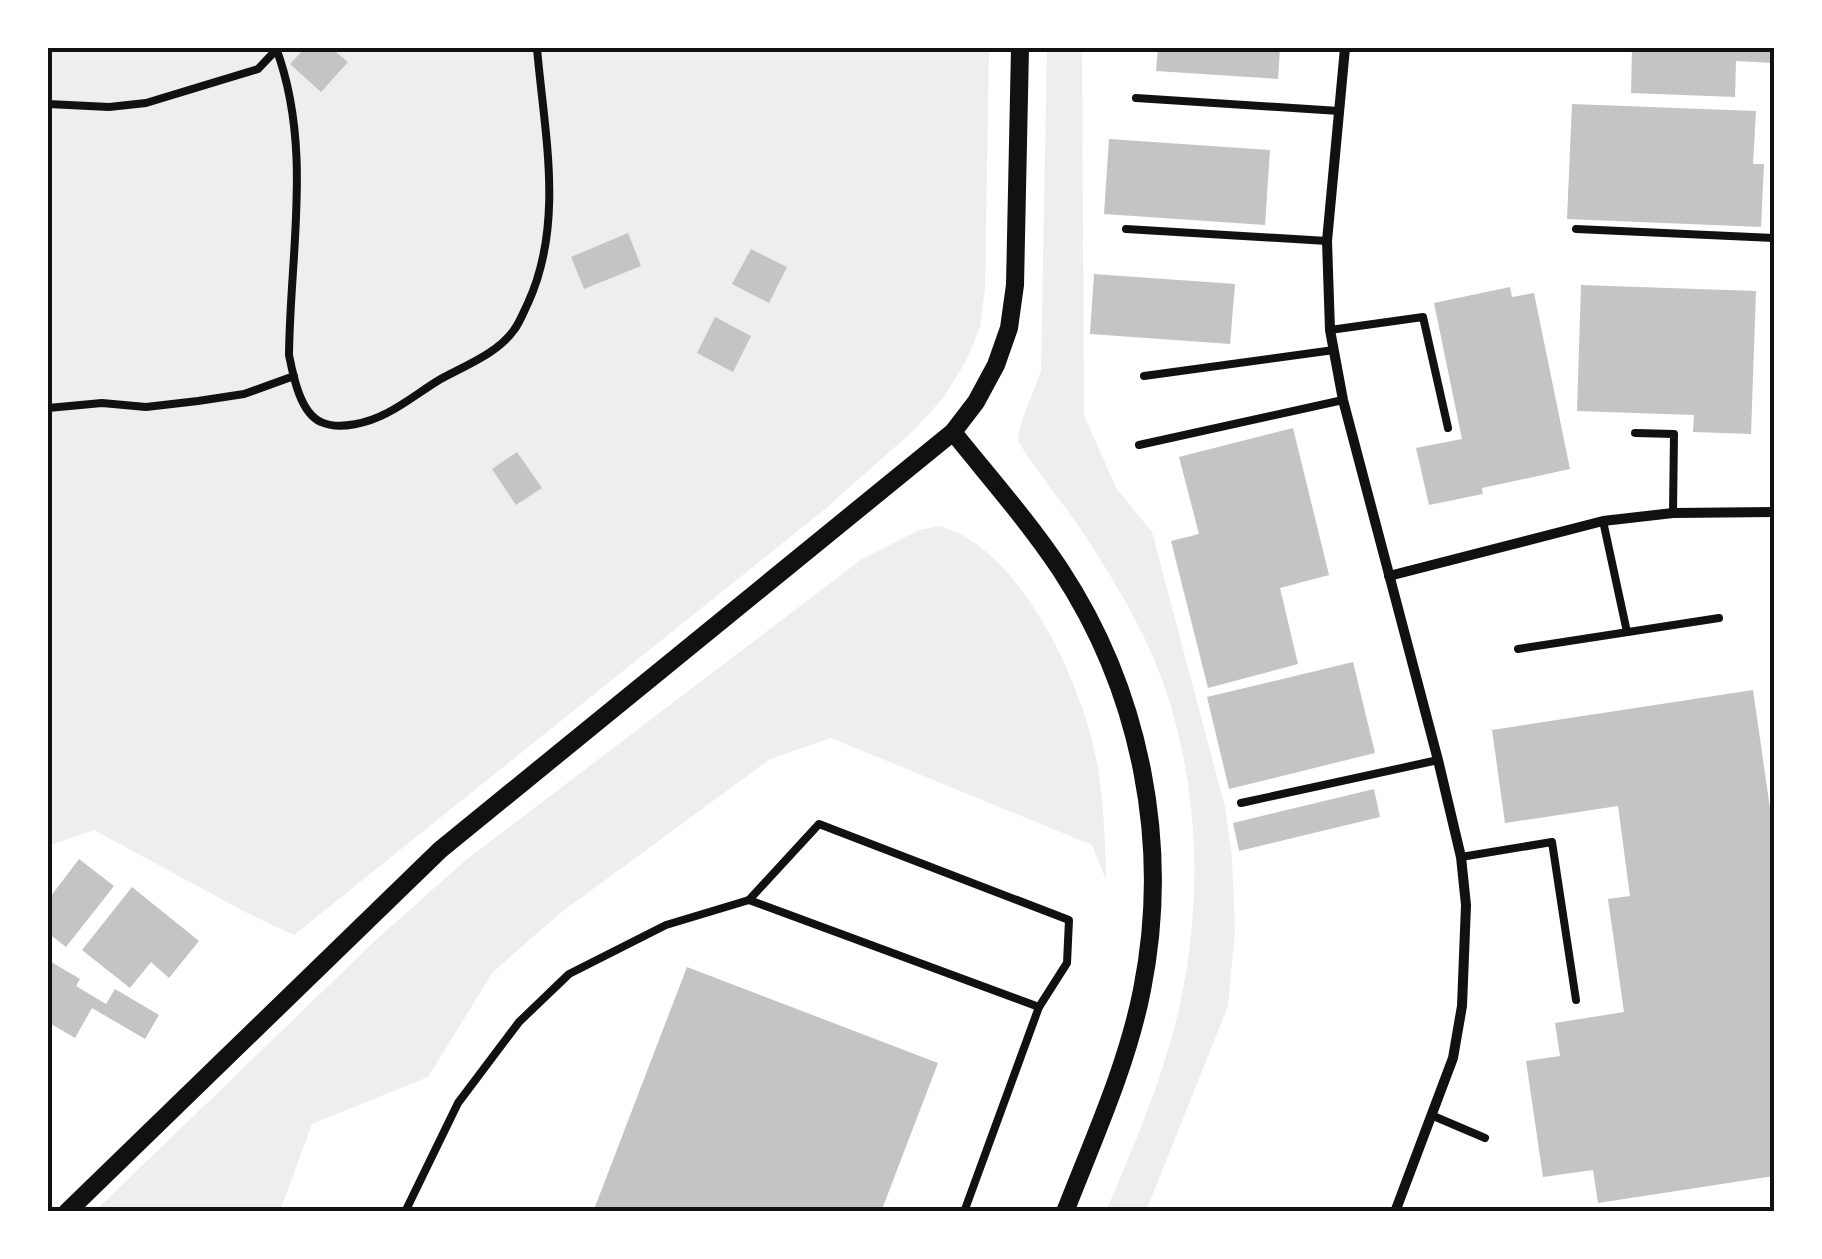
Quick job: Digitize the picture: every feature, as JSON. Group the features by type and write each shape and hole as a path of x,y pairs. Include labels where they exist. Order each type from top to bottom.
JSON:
{"street":[{"path":"66,1212 440,850 953,432 996,366 1009,328 1015,286 1020,48"},
{"path":"1345,48 1327,241 1330,330 1343,400 1438,760 1460,857 1466,906 1462,1006 1453,1058 1395,1212"},
{"path":"953,432 1027,522 1080,604 1106,653 1130,715 1145,779 1152,861 1152,926 1142,991 1126,1047 1065,1212"},
{"path":"1389,576 1603,521 1673,513 1774,512"}],"lane":[{"path":"276,48 290,89 298,176 290,330 294,376 309,412 319,422 334,426 387,414 492,350 514,331 530,299 550,228 551,191 537,48"},
{"path":"48,104 110,108 146,103 258,69 276,48"},
{"path":"1136,98 1339,111"},
{"path":"1126,228 1327,241"},
{"path":"1576,230 1774,238"},
{"path":"1330,330 1423,317 1448,428"},
{"path":"1144,376 1334,350"},
{"path":"48,408 102,403 146,407 198,401 244,394 294,376"},
{"path":"1139,445 1343,400"},
{"path":"1636,433 1674,434 1673,513"},
{"path":"1603,521 1627,632"},
{"path":"1518,649 1719,618"},
{"path":"1241,803 1438,760"},
{"path":"405,1212 458,1103 519,1022 569,974 666,926 749,900 818,824 1069,920 1067,962 1039,1008 964,1212"},
{"path":"1460,857 1552,842 1576,1000"},
{"path":"749,900 1039,1008"},
{"path":"1431,1115 1485,1138"}],"shaded area":[{"path":"48,48 989,48 985,288 980,327 966,361 944,397 913,431 825,509 294,935 94,830 48,846"},
{"path":"1047,48 1082,48 1084,415 1116,488 1152,532 1225,807 1232,857 1235,931 1228,1006 1146,1211 1106,1211 1157,1083 1180,1004 1193,912 1192,818 1176,726 1145,639 1094,550 1018,441 1041,370"},
{"path":"940,526 969,539 996,561 1021,589 1061,657 1077,692 1096,758 1106,880 1092,845 831,738 770,759 559,914 493,972 428,1077 312,1124 280,1211 95,1211 379,937 466,860 862,559 919,530"}],"building":[{"path":"305,48 331,48 348,62 321,92 290,64"},
{"path":"1158,48 1280,48 1278,79 1156,71"},
{"path":"1632,48 1774,48 1774,63 1736,61 1735,97 1631,93"},
{"path":"1572,104 1756,111 1753,164 1764,164 1761,227 1567,219"},
{"path":"1109,139 1270,150 1265,225 1104,214"},
{"path":"628,233 641,266 584,289 571,257"},
{"path":"751,249 787,267 769,303 732,284"},
{"path":"1094,274 1235,284 1230,344 1090,334"},
{"path":"1581,285 1756,291 1751,434 1693,432 1694,415 1577,411"},
{"path":"1510,287 1512,297 1534,293 1570,469 1482,488 1483,494 1429,505 1416,448 1462,439 1434,303"},
{"path":"715,317 751,336 733,372 697,353"},
{"path":"1293,428 1329,575 1280,588 1298,664 1208,688 1171,541 1199,534 1179,457"},
{"path":"517,452 542,488 516,505 492,469"},
{"path":"1353,662 1375,753 1229,789 1207,697"},
{"path":"1753,690 1774,836 1774,1176 1598,1203 1593,1170 1543,1177 1526,1061 1560,1056 1555,1023 1624,1012 1608,899 1630,896 1618,806 1505,823 1492,730"},
{"path":"1374,789 1380,817 1239,851 1233,823"},
{"path":"79,859 114,886 66,947 48,933 48,900"},
{"path":"132,887 199,941 169,978 151,962 130,988 82,950"},
{"path":"48,960 80,979 76,986 106,1004 115,989 159,1015 145,1039 92,1008 75,1038 48,1022"},
{"path":"687,967 938,1063 881,1212 593,1212"}]}
